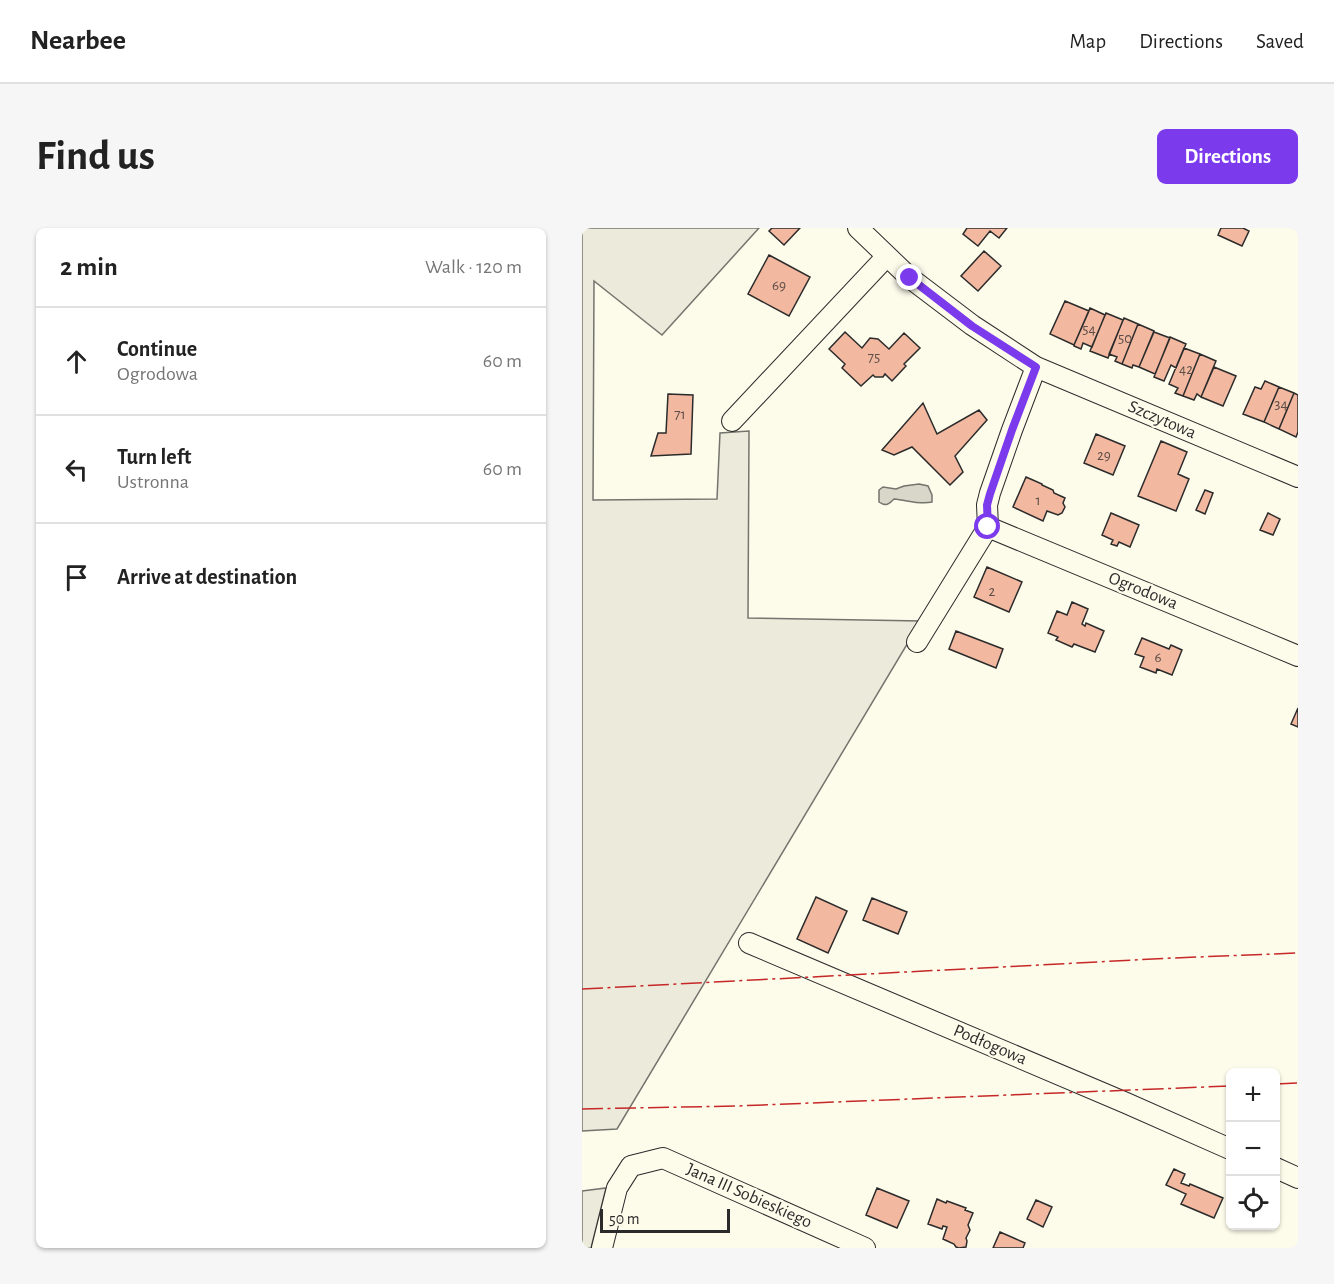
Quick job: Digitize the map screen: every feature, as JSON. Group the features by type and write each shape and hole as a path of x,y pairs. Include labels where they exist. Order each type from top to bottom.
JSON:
{"street":[{"name":"Szczytowa","path":"858,228 910,278 972,326 1031,365 1298,477"},
{"path":"732,421 887,256"},
{"path":"917,642 988,527 987,505 1031,365"},
{"name":"Ogrodowa","path":"988,527 1298,656"},
{"name":"Podłogowa","path":"749,943 1226,1147"},
{"name":"Jana III Sobieskiego","path":"602,1248 617,1188 631,1167 663,1158 865,1248"},
{"path":"1280,1170 1298,1178"}],"shaded area":[{"path":"582,228 759,228 662,335 594,281 593,500 717,499 720,433 749,431 748,618 921,621 617,1129 582,1131"},
{"path":"919,484 928,486 932,502 918,503 894,499 887,504 879,502 879,490 883,487 896,489"},
{"path":"606,1188 591,1248 582,1248 582,1191"}],"building":[{"path":"772,228 800,228 784,245 769,231"},
{"path":"967,228 1007,228 999,238 990,231 978,246 963,234"},
{"path":"1221,228 1243,228 1249,231 1242,246 1218,235"},
{"path":"984,251 1001,266 978,291 961,276"},
{"path":"769,255 810,277 789,316 748,294"},
{"path":"1065,301 1089,311 1074,345 1050,334"},
{"path":"1090,308 1105,315 1092,347 1083,343 1081,349 1074,345"},
{"path":"1106,313 1123,320 1108,358 1090,351"},
{"path":"1124,318 1138,324 1122,364 1115,361 1117,357 1109,354"},
{"path":"1138,324 1154,331 1139,367 1133,365 1132,368 1122,364"},
{"path":"845,332 862,348 870,338 878,339 889,349 904,333 920,348 904,364 906,366 892,381 885,374 883,377 873,375 861,386 842,368 845,364 829,349"},
{"path":"1154,332 1170,338 1155,374 1139,367"},
{"path":"1170,337 1186,344 1176,368 1171,365 1164,381 1154,377"},
{"path":"1184,348 1200,354 1183,396 1175,393 1178,388 1169,384"},
{"path":"1200,354 1216,361 1201,397 1197,394 1194,400 1183,396"},
{"path":"1214,367 1236,376 1223,406 1201,397"},
{"path":"1265,381 1279,387 1264,422 1243,414 1255,387 1261,389"},
{"path":"1279,387 1294,393 1279,429 1264,422"},
{"path":"1294,393 1298,395 1296,437 1279,429"},
{"path":"668,394 693,395 691,454 651,456 658,433 666,433"},
{"path":"923,403 937,434 979,410 987,420 955,456 963,472 950,485 912,447 894,455 882,450"},
{"path":"1096,434 1125,446 1113,475 1084,463"},
{"path":"1161,441 1187,452 1178,474 1189,479 1176,511 1138,496"},
{"path":"1026,477 1065,498 1062,513 1058,515 1047,511 1043,521 1013,507"},
{"path":"1205,490 1213,493 1205,514 1196,510"},
{"path":"1111,513 1139,525 1130,547 1119,542 1117,546 1111,544 1113,540 1102,535"},
{"path":"1268,513 1280,519 1273,535 1260,530"},
{"path":"987,567 1022,582 1009,612 974,597"},
{"path":"1072,602 1088,609 1082,624 1085,626 1086,623 1104,631 1095,652 1074,644 1072,647 1056,640 1058,637 1048,633 1057,611 1067,615"},
{"path":"956,631 1003,649 996,668 949,649"},
{"path":"1142,638 1169,649 1171,645 1182,650 1172,675 1157,669 1156,673 1140,667 1144,657 1135,654"},
{"path":"1298,708 1298,727 1291,724"},
{"path":"816,897 847,911 828,953 797,939"},
{"path":"872,898 907,912 898,934 863,920"},
{"path":"1174,1169 1185,1174 1181,1183 1189,1186 1190,1184 1223,1198 1214,1218 1181,1204 1186,1194 1166,1185"},
{"path":"877,1188 909,1201 897,1228 866,1215"},
{"path":"937,1199 966,1208 965,1210 973,1213 968,1225 970,1230 966,1238 966,1247 956,1247 943,1239 947,1227 943,1226 942,1229 928,1224"},
{"path":"1036,1200 1052,1207 1043,1227 1027,1219"},
{"path":"1000,1232 1025,1243 1023,1248 993,1248"}],"power":[{"path":"582,989 1298,953"},
{"path":"1280,1084 1298,1083"},
{"path":"582,1109 737,1106 1226,1086"}],"route":[{"path":"910,278 972,326 1036,367 990,494 987,505 988,527"}]}
